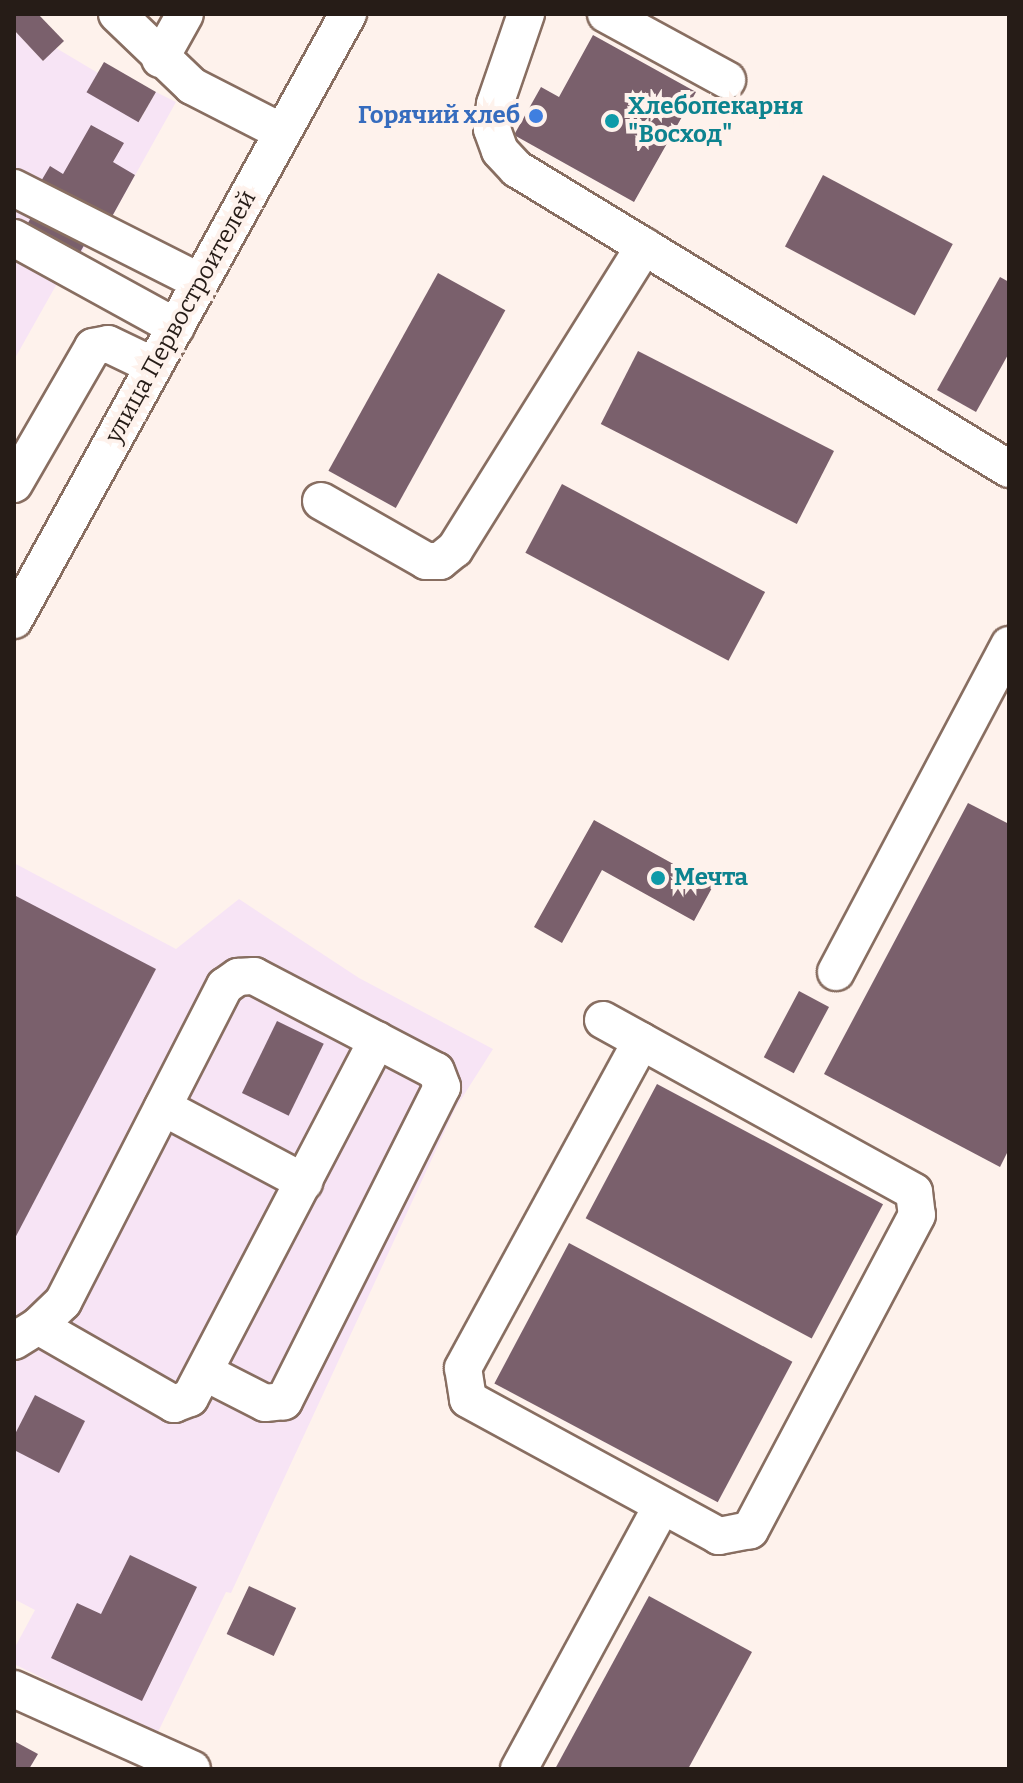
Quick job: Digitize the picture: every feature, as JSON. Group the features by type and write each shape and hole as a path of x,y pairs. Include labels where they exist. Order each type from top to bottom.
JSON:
{"street":[{"path":"117,14 160,59 192,86 282,132"},
{"path":"160,59 185,14"},
{"name":"улица Первостроителей","path":"14,620 23,574 154,366 348,14"},
{"path":"526,14 495,104 492,129 500,151 517,169 1009,469"},
{"path":"606,14 727,80"},
{"path":"14,188 200,282"},
{"path":"14,238 176,327"},
{"path":"321,501 426,561 440,561 455,549 644,246"},
{"path":"14,484 93,347 108,344 154,366"},
{"path":"836,972 1009,645"},
{"path":"206,1373 265,1403 284,1401 442,1087 436,1071 377,1040 254,976 238,977 225,986 63,1302 26,1334 174,1404 190,1398 206,1373 377,1040"},
{"path":"603,1020 641,1041 914,1192 917,1215 750,1530 719,1536 468,1399 463,1368 641,1041"},
{"path":"163,1107 304,1182"},
{"path":"519,1769 662,1506"},
{"path":"14,1689 192,1769"}],"shaded area":[{"path":"14,30 43,61 56,48 98,73 139,122 156,92 176,102 109,222 101,218 65,283 59,280 14,360"},
{"path":"14,863 176,949 239,899 359,978 493,1049 455,1109 231,1593 226,1592 157,1734 14,1664 14,1649 35,1610 14,1599"}],"building":[{"path":"14,14 38,14 64,41 43,61 14,30"},
{"name":"Хлебопекарня \"Восход\"","path":"593,35 696,92 634,202 514,135 541,87 559,97"},
{"path":"104,62 156,92 138,122 86,92"},
{"path":"91,125 124,143 113,162 135,175 109,222 100,217 64,281 14,248 48,187 40,183 50,166 63,174"},
{"path":"823,175 953,244 915,316 785,247"},
{"path":"438,273 505,310 396,508 328,471"},
{"path":"1000,277 1009,282 1009,353 976,412 937,390"},
{"path":"638,351 834,451 797,524 601,424"},
{"path":"562,484 765,592 728,661 525,553"},
{"path":"968,803 1009,824 1009,1149 1000,1167 824,1074"},
{"name":"Мечта","path":"594,820 713,886 694,921 602,870 562,943 534,927"},
{"path":"14,895 156,969 14,1240"},
{"path":"799,991 829,1007 794,1073 764,1057"},
{"path":"277,1021 324,1044 289,1116 242,1093"},
{"path":"657,1084 883,1204 812,1338 586,1218"},
{"path":"569,1243 792,1362 718,1502 494,1383"},
{"path":"35,1395 85,1421 59,1473 14,1450 14,1436"},
{"path":"130,1555 197,1587 142,1701 51,1658 77,1603 101,1614"},
{"path":"249,1586 296,1608 274,1656 227,1634"},
{"path":"649,1596 752,1652 688,1769 555,1769"},
{"path":"14,1741 38,1754 29,1769 14,1769"}],"place":[{"name":"Горячий хлеб","path":"536,116"},
{"name":"Хлебопекарня \"Восход\"","path":"612,121"},
{"name":"Мечта","path":"658,878"}]}
